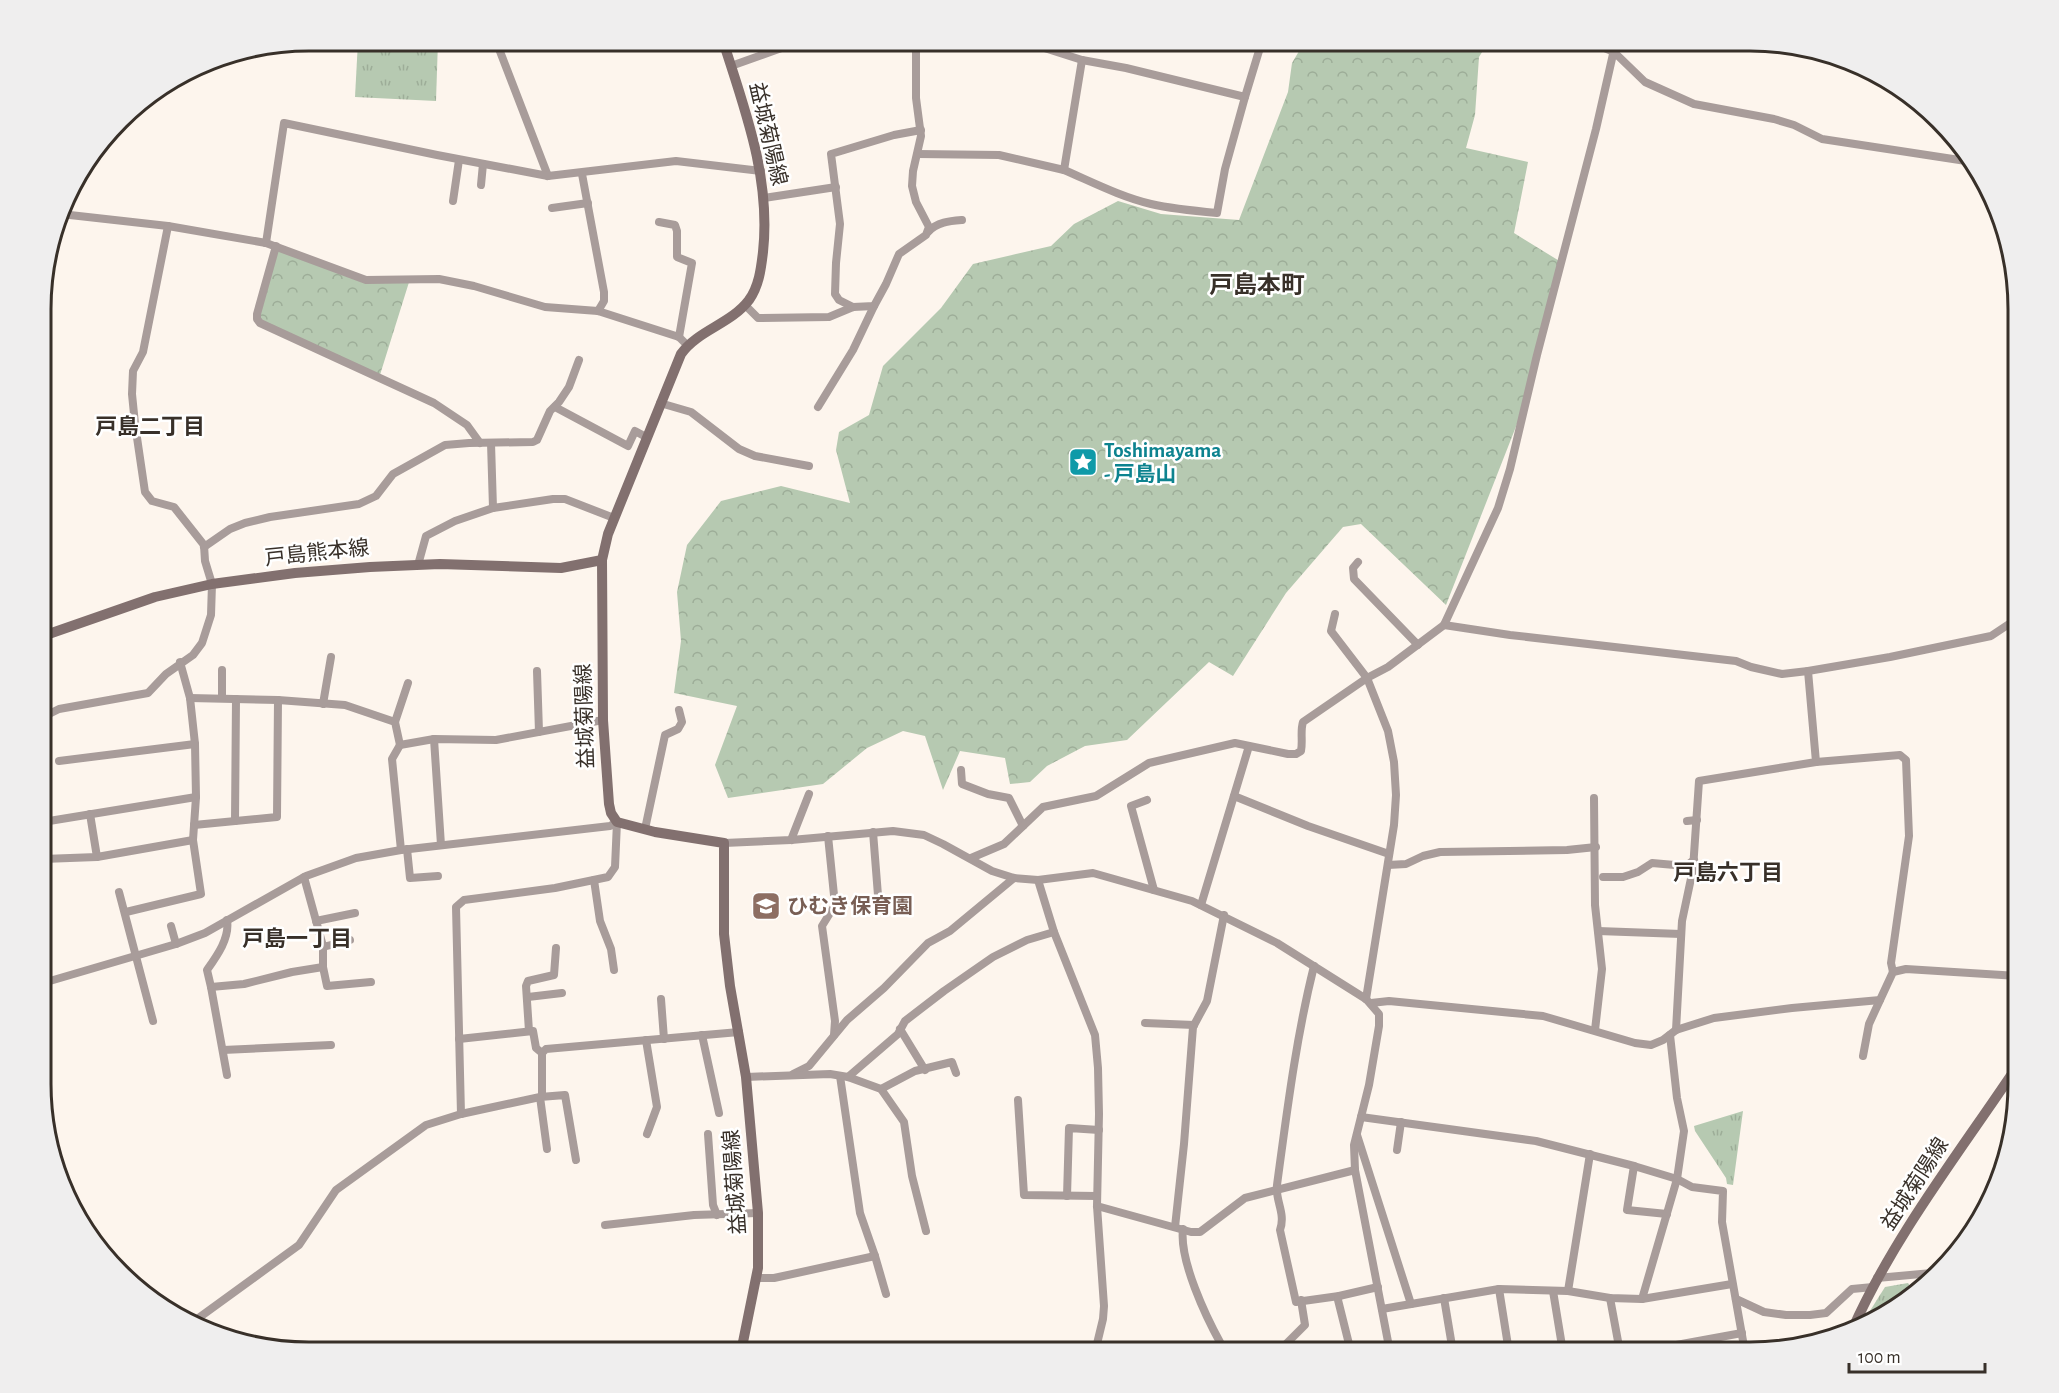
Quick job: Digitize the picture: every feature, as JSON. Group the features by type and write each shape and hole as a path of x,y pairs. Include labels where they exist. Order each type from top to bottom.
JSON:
{"main road":[{"name":"益城菊陽線","path":"617,822 611,813 609,804 603,720 602,560 614,518 646,437 674,369 687,345 745,304 755,289 762,265 764,198 760,171 754,140 726,51"},
{"name":"戸島熊本線","path":"51,633 155,597 212,584 295,573 418,565 561,568 602,560"},
{"path":"617,822 724,843"},
{"name":"益城菊陽線","path":"724,843 724,934 730,986 746,1077 758,1213 759,1244 756,1278 743,1342"},
{"name":"益城菊陽線","path":"1857,1318 1875,1282 1942,1176 2007,1082"}],"street":[{"path":"500,51 548,176"},
{"path":"731,66 773,51"},
{"path":"916,51 916,98 921,130 912,186 916,202 929,227 927,233"},
{"path":"1054,51 1082,60 1126,68 1245,97"},
{"path":"918,154 999,155 1064,170 1121,194 1150,203 1216,213 1225,169 1259,51"},
{"path":"971,858 1004,844 1043,807 1096,796 1149,763 1235,743 1296,754 1301,751 1303,722 1367,678 1388,667 1444,625 1498,508 1510,469 1614,52 1645,82 1694,104 1774,119 1794,125 1822,139 1960,160"},
{"path":"1064,170 1082,60"},
{"path":"267,243 284,123 459,160 548,176 582,174 676,161 760,171"},
{"path":"853,307 838,300 836,294 840,224 831,154 894,135 921,130"},
{"path":"453,201 459,160"},
{"path":"481,184 483,164"},
{"path":"582,174 604,292 603,304 598,311"},
{"path":"764,198 836,187"},
{"path":"552,208 588,202"},
{"path":"69,215 168,226 267,243 366,280 439,279 474,286 545,307 598,311 679,337 687,345"},
{"path":"818,407 853,350 899,254 933,227 962,220"},
{"path":"659,222 675,225 677,257 692,263 679,337"},
{"path":"51,713 59,709 148,693 180,662 193,655 202,644 212,615 212,584 201,539 185,524 174,507 152,501 145,492 135,424 133,371 143,352 168,226"},
{"path":"276,246 257,314 260,323 434,403 467,425 480,443"},
{"path":"745,304 758,318 829,317 853,307 874,306"},
{"path":"204,547 230,529 245,523 270,517 359,504 376,496 393,474 445,445 533,442 537,440 550,411 569,387 579,360"},
{"path":"660,403 691,412 739,449 754,456 809,466"},
{"path":"555,407 628,447 635,431 646,437"},
{"path":"490,443 493,508"},
{"path":"418,565 426,536 455,521 493,508 565,499 614,518"},
{"path":"1358,562 1353,568 1354,579 1418,645"},
{"path":"1335,614 1331,627 1333,634 1367,678 1388,731 1394,755 1396,795 1369,1001"},
{"path":"1444,625 1736,661 1782,674 1890,657 1991,636 2008,625"},
{"path":"324,704 332,657"},
{"path":"126,912 201,894 193,840 195,744 190,698 180,662"},
{"path":"222,670 222,698"},
{"path":"537,671 539,732"},
{"path":"1808,671 1816,762"},
{"path":"408,683 396,722 400,745 392,759 404,849 410,878 438,876"},
{"path":"190,698 278,700 345,705 396,722"},
{"path":"235,821 236,699"},
{"path":"194,825 277,817 278,700"},
{"path":"645,829 665,735 678,729 682,722 680,710"},
{"path":"400,745 434,739 496,740 603,720"},
{"path":"434,739 441,845"},
{"path":"59,761 195,744"},
{"path":"1201,905 1249,746"},
{"path":"1642,1299 1677,1179 1684,1131 1677,1098 1673,1033 1681,934 1694,860 1699,781 1816,762 1899,755 1906,760 1909,836 1891,963 1893,972 1869,1024 1863,1056"},
{"path":"961,770 962,784 988,794 1009,798 1023,826"},
{"path":"791,840 809,794"},
{"path":"1234,796 1308,826 1389,854"},
{"path":"51,821 195,797"},
{"path":"1594,798 1595,905 1602,969 1596,1030"},
{"path":"1147,800 1131,806 1154,890"},
{"path":"90,814 97,857"},
{"path":"1687,821 1697,820"},
{"path":"51,981 137,957 205,933 304,877 356,858 404,849 610,826 617,822"},
{"path":"461,1114 456,907 464,900 555,888 608,877 615,867 617,822"},
{"path":"724,843 892,831 924,835 992,871 1014,878 1038,880 1092,873 1154,890 1224,915 1277,943 1369,1001 1379,1014 1379,1026 1369,1085 1354,1145 1355,1170 1388,1342"},
{"path":"873,832 879,908"},
{"path":"828,836 835,905 822,926 835,1021 834,1036"},
{"path":"51,859 97,857 193,840"},
{"path":"1388,865 1406,864 1423,856 1440,852 1568,850 1596,847"},
{"path":"1604,877 1623,877 1638,872 1652,863 1686,866 1694,860"},
{"path":"304,877 323,947 323,967 327,986 371,982"},
{"path":"793,1074 809,1066 847,1020 884,988 928,943 950,931 1014,878"},
{"path":"594,880 600,921 611,949 614,970"},
{"path":"1038,880 1054,932 1095,1035 1099,1130 1097,1206 1104,1306 1097,1342"},
{"path":"119,892 153,1021"},
{"path":"316,921 355,913"},
{"path":"1220,1342 1211,1327 1184,1256 1179,1228 1194,1025 1207,1001 1224,915"},
{"path":"227,920 228,927 223,944 207,970 228,1075"},
{"path":"171,926 176,944"},
{"path":"1598,931 1681,934"},
{"path":"844,1077 900,1029 904,1021 993,957 1027,940 1054,932"},
{"path":"323,947 350,940"},
{"path":"529,1031 526,986 528,981 554,975 556,948"},
{"path":"1314,966 1301,1018 1277,1189 1283,1220 1280,1230 1296,1302 1339,1296 1377,1287"},
{"path":"211,987 244,984 323,967"},
{"path":"1893,972 1906,969 2008,975"},
{"path":"528,997 562,993"},
{"path":"661,999 664,1039"},
{"path":"1369,1001 1543,1016 1596,1030 1635,1044 1651,1045 1673,1033 1714,1018 1880,1000"},
{"path":"1145,1023 1194,1025"},
{"path":"900,1029 925,1070"},
{"path":"459,1039 533,1031 536,1048 542,1053"},
{"path":"547,1149 540,1097 542,1095 542,1053 546,1049 739,1032"},
{"path":"702,1035 719,1113"},
{"path":"646,1040 657,1107 647,1134"},
{"path":"223,1050 331,1045"},
{"path":"881,1089 915,1071 952,1062 956,1073"},
{"path":"746,1077 793,1074 844,1077 881,1089 904,1122 912,1176 926,1231"},
{"path":"844,1077 860,1213 886,1294"},
{"path":"200,1317 298,1245 336,1190 426,1125 461,1114 540,1097 565,1095 576,1160"},
{"path":"1018,1100 1024,1195 1097,1196"},
{"path":"1361,1117 1536,1141 1634,1166 1692,1186 1723,1191 1722,1222 1743,1342"},
{"path":"1397,1150 1401,1122"},
{"path":"1067,1196 1069,1128 1099,1130"},
{"path":"1357,1133 1411,1304"},
{"path":"708,1134 713,1205 717,1215"},
{"path":"1568,1292 1590,1154"},
{"path":"1634,1166 1627,1210 1667,1214"},
{"path":"1097,1206 1200,1232 1245,1198 1355,1170"},
{"path":"605,1226 694,1215 758,1213"},
{"path":"756,1278 774,1278 875,1256"},
{"path":"1736,1299 1764,1311 1786,1315 1826,1313 1852,1289 1875,1282 1924,1274"},
{"path":"1382,1309 1499,1289 1568,1292 1610,1299 1642,1299 1732,1284"},
{"path":"1499,1289 1507,1342"},
{"path":"1553,1291 1561,1342"},
{"path":"1339,1296 1348,1342"},
{"path":"1444,1298 1451,1342"},
{"path":"1610,1299 1618,1342"},
{"path":"1289,1342 1305,1325 1301,1300"},
{"path":"1693,1342 1742,1333"}],"green space":[{"path":"357,51 438,51 436,101 355,97"},
{"path":"1299,51 1483,51 1479,57 1475,115 1466,148 1528,162 1514,233 1561,262 1528,396 1446,605 1361,524 1343,527 1286,593 1233,676 1209,662 1127,740 1085,746 1047,766 1030,782 1010,784 1005,758 960,751 943,790 925,736 903,731 867,748 823,784 728,798 715,765 737,706 674,693 681,641 677,592 687,545 721,501 781,486 850,503 836,450 839,432 869,415 883,366 941,308 973,264 1051,246 1074,224 1118,201 1161,214 1239,220 1288,92 1292,63"},
{"path":"276,246 366,280 410,279 379,378 260,323 257,314"},
{"path":"1743,1111 1733,1185 1727,1184 1726,1178 1694,1126"},
{"path":"1908,1283 1910,1286 1869,1312 1885,1287"}],"place":[{"name":"Toshimayama - 戸島山","path":"1083,462"},
{"name":"ひむき保育園","path":"766,906"}],"district":[{"name":"戸島本町","path":"1257,286"},
{"name":"戸島二丁目","path":"150,427"},
{"name":"戸島六丁目","path":"1728,873"},
{"name":"戸島一丁目","path":"297,939"}]}
